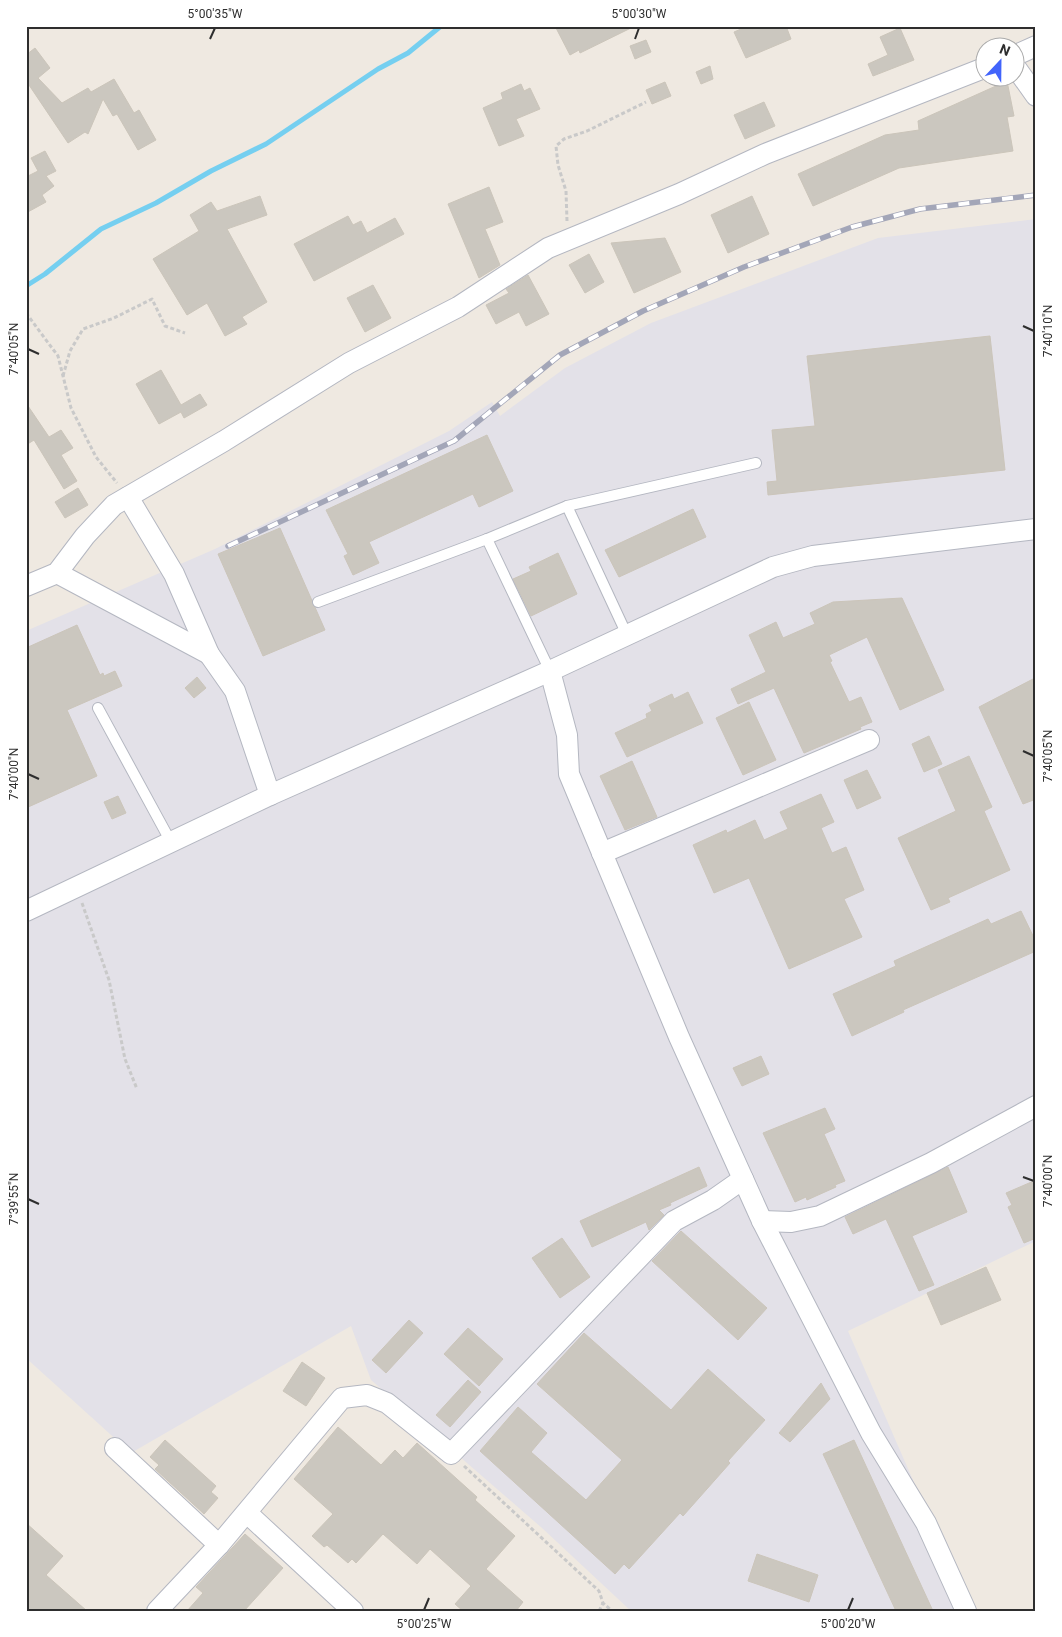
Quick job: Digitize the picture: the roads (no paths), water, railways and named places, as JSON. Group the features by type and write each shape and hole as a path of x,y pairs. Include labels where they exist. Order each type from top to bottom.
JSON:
{"street":[{"path":"1024,51 1036,46"},
{"path":"26,586 58,573 85,536 114,505 224,441 349,363 458,307 548,248 679,194 766,154 974,72"},
{"path":"1024,79 1036,96"},
{"path":"128,497 174,574 209,654 235,691 270,796"},
{"path":"26,911 76,886 172,844 270,796 550,671 773,567 813,556 1036,529"},
{"path":"58,573 209,654"},
{"path":"550,671 567,735 569,774 693,1070 762,1220 872,1433 926,1524 966,1611"},
{"path":"602,853 869,740"},
{"path":"762,1220 791,1222 820,1216 931,1162 1036,1106"},
{"path":"157,1611 247,1513 342,1398 367,1394 387,1404 451,1454 674,1221 713,1200 743,1179"},
{"path":"115,1448 219,1545"},
{"path":"247,1513 353,1611"}],"lane":[{"path":"318,602 487,539 567,506 756,463"},
{"path":"567,506 627,635"},
{"path":"487,539 550,671"},
{"path":"98,708 172,844"}],"waterway":[{"path":"26,286 45,274 101,229 156,203 211,171 266,144 378,69 408,53 441,26"}],"railway":[{"path":"228,546 454,441 560,355 643,311 744,267 852,227 920,209 1036,195"}]}
